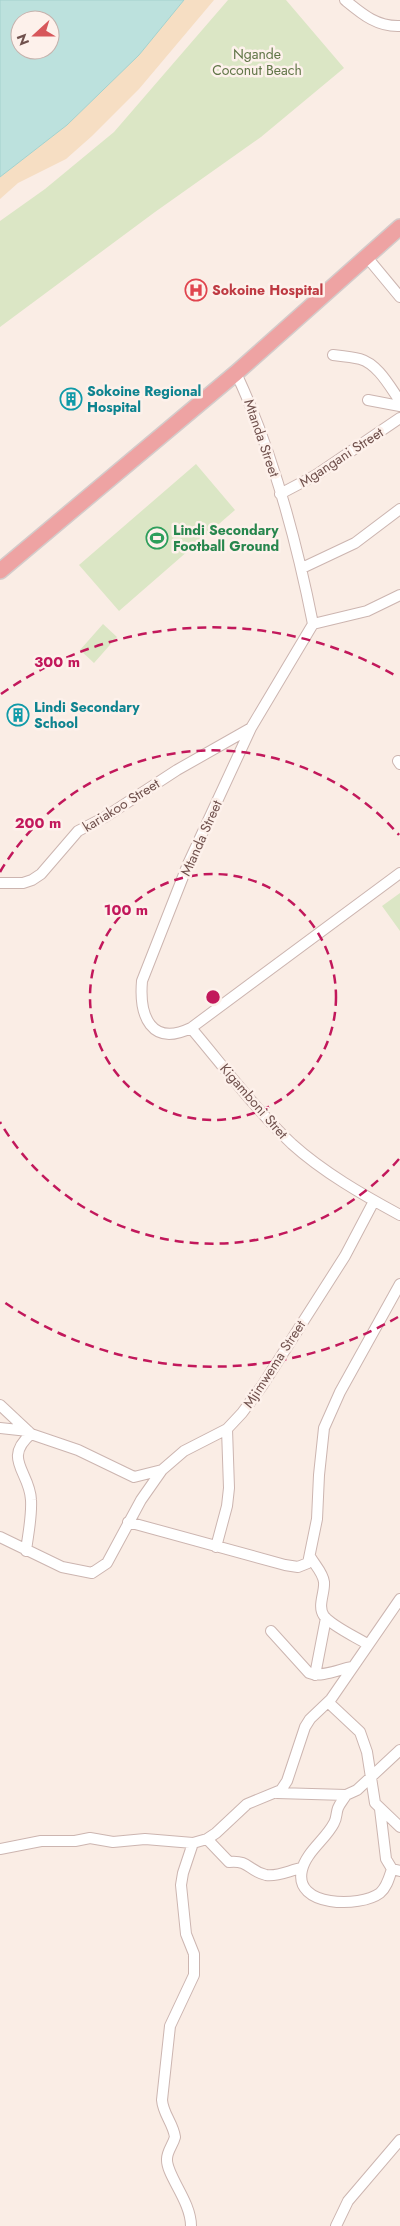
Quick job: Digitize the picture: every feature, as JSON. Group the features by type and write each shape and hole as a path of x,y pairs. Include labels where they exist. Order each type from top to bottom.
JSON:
{"highway":[{"path":"0,571 236,373 400,227"}],"street":[{"path":"345,0 367,18 375,22 400,26"},
{"path":"366,256 400,297"},
{"path":"333,355 361,359 368,363 400,401"},
{"name":"Mtanda Street","path":"236,373 272,460 302,568 312,624 251,728 188,864 142,981 142,1012 155,1029 172,1035 191,1028 400,873"},
{"path":"368,400 400,406"},
{"name":"Mgangani Street","path":"280,494 329,467 400,418"},
{"path":"302,568 355,543 400,509"},
{"path":"312,624 367,611 400,595"},
{"name":"kariakoo Street","path":"0,883 23,883 32,880 41,874 78,832 114,812 176,770 251,728"},
{"name":"Kigamboni Stret","path":"191,1028 276,1128 293,1145 374,1201 400,1215"},
{"name":"Mjimwema Street","path":"0,1405 29,1432 78,1450 134,1477 162,1470 184,1451 227,1430 262,1386 345,1256 374,1201"},
{"path":"128,1522 216,1547 298,1567 308,1563 317,1519 324,1428 340,1392 400,1284"},
{"path":"0,1428 29,1432 20,1445 18,1455 31,1500 26,1550"},
{"path":"216,1547 227,1506 229,1488 227,1430"},
{"path":"0,1537 62,1567 92,1573 107,1563 128,1522 162,1470"},
{"path":"310,1558 322,1575 324,1584 322,1606 326,1618 315,1675"},
{"path":"277,1793 287,1781 305,1727 310,1719 328,1702 400,1599"},
{"path":"326,1618 367,1644"},
{"path":"271,1631 309,1673 315,1675 352,1666"},
{"path":"328,1702 360,1732 367,1752 374,1799 380,1809 400,1827"},
{"path":"0,1849 41,1841 75,1841 90,1838 113,1842 144,1839 193,1843 207,1839 252,1801 277,1793 346,1795 358,1790 400,1750"},
{"path":"346,1795 338,1807 334,1824 302,1868 302,1887 309,1895 342,1902 359,1900 380,1893 398,1871 386,1859 380,1809"},
{"path":"207,1839 229,1862 240,1861 261,1873 275,1875 302,1868"},
{"path":"191,2226 187,2202 166,2162 175,2137 163,2111 162,2100 170,2026 194,1975 194,1954 186,1934 181,1885 193,1843"},
{"path":"336,2226 348,2201 400,2140"}],"green space":[{"name":"Ngande Coconut Beach","path":"228,0 286,0 344,68 261,137 155,212 0,327 0,221 45,189 114,132"},
{"name":"Lindi Secondary Football Ground","path":"196,464 235,510 119,611 79,565"},
{"path":"103,624 117,637 94,663 80,650"},
{"path":"400,893 400,931 382,906"}],"sand":[{"path":"184,0 214,0 139,89 92,136 66,159 18,183 0,199 0,177 67,125 139,55"}],"water":[{"path":"0,0 184,0 139,55 67,125 0,177"}],"place":[{"name":"Sokoine Hospital","path":"196,290"},
{"name":"Sokoine Regional Hospital","path":"71,399"},
{"name":"Lindi Secondary Football Ground","path":"157,538"},
{"name":"Lindi Secondary School","path":"18,715"}]}
